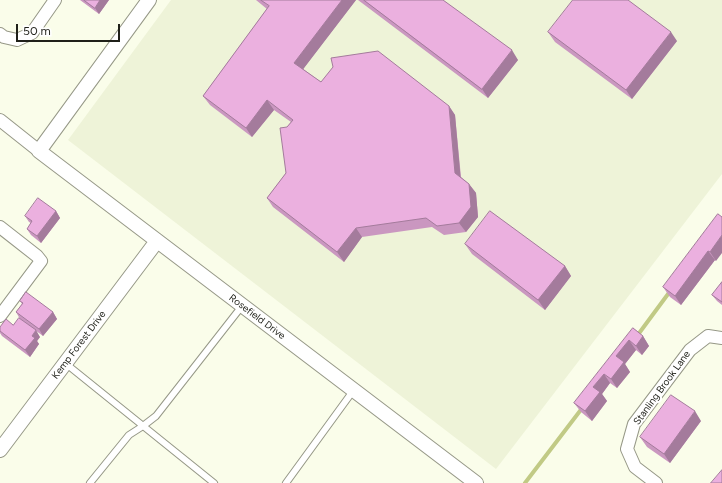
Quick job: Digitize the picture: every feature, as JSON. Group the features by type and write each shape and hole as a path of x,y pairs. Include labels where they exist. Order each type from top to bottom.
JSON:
{"street":[{"path":"0,34 4,37 18,40 32,32 55,0"},
{"path":"0,120 39,151 149,0"},
{"name":"Rosefield Drive","path":"39,151 475,483"},
{"path":"0,227 38,256 41,262 0,316"},
{"name":"Kemp Forest Drive","path":"0,450 157,241"},
{"name":"Stanling Brook Lane","path":"656,483 635,467 628,449 634,424 690,350 708,336 722,338"}],"lane":[{"path":"90,483 129,435 156,416 242,306"},
{"path":"65,363 214,483"},
{"path":"286,483 353,391"}],"shaded area":[{"path":"171,0 722,0 722,174 496,469 68,140"}],"building":[{"path":"84,0 100,0 95,8"},
{"path":"261,0 342,0 294,63 321,82 333,67 331,58 378,51 449,106 455,173 469,184 471,207 459,223 437,226 426,218 356,228 337,252 267,198 286,173 280,128 287,127 293,120 267,100 246,128 203,96 269,6"},
{"path":"364,0 443,0 512,50 482,89"},
{"path":"573,0 628,0 671,32 626,90 548,32"},
{"path":"38,198 56,211 37,236 27,229 32,221 25,216"},
{"path":"490,211 565,266 538,300 465,244"},
{"path":"718,214 722,217 722,235 710,252 708,251 675,296 663,287"},
{"path":"722,282 722,302 712,295"},
{"path":"26,292 53,312 39,329 16,312 23,303 20,301"},
{"path":"19,318 36,330 32,336 35,338 25,350 0,331 0,327 6,319 13,325"},
{"path":"633,328 643,336 636,346 629,340 616,356 624,362 611,379 604,374 593,387 600,392 585,411 574,403"},
{"path":"671,395 695,411 664,454 640,437"},
{"path":"722,470 722,483 711,483"}],"waterway":[{"path":"637,336 671,290"},
{"path":"525,483 583,407"}]}
